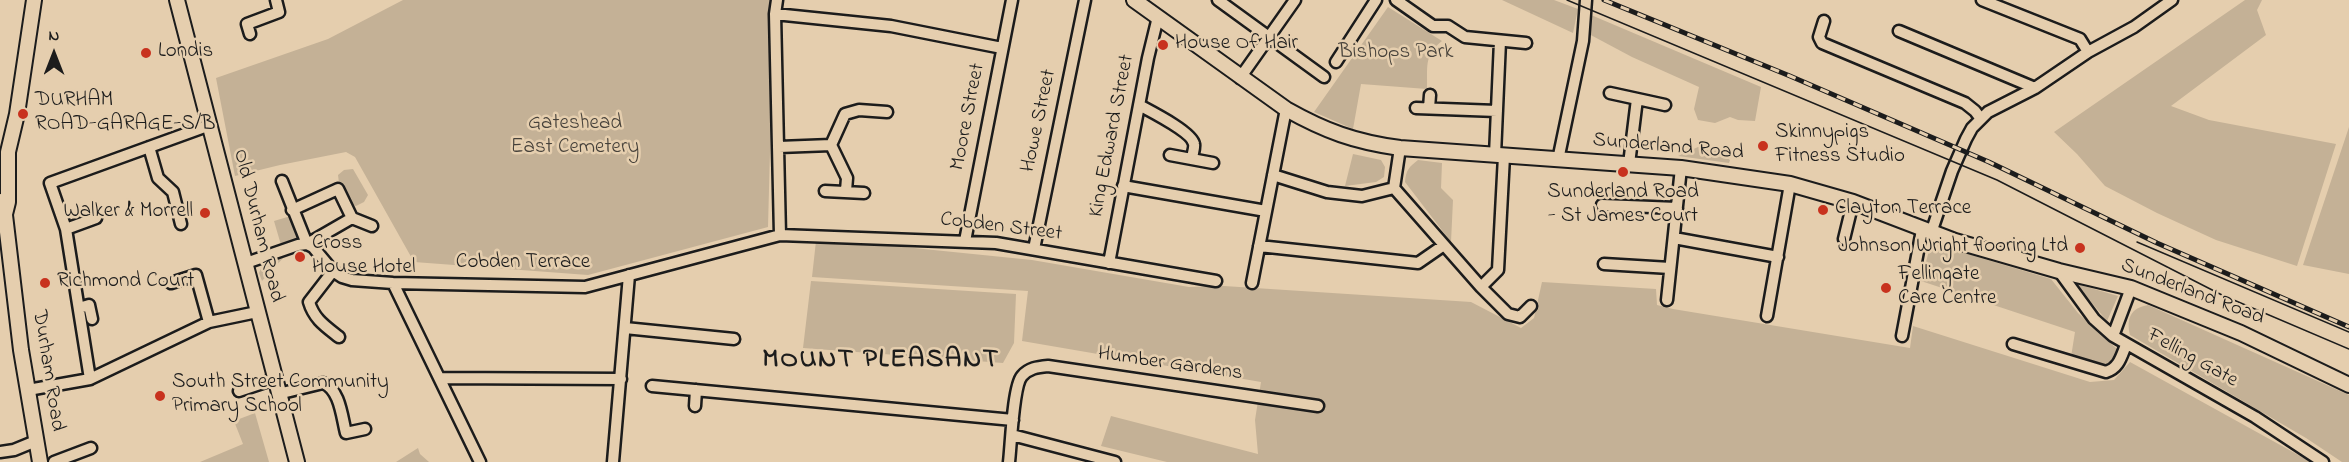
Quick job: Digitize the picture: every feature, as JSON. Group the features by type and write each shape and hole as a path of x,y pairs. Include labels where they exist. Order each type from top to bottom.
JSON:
{"main road":[{"path":"5,215 8,202 8,152 17,114 34,0"},
{"name":"Old Durham Road","path":"177,0 297,462"},
{"name":"Sunderland Road","path":"1139,1 1240,78 1286,109 1339,136 1367,144 1400,148 1680,168 1790,184 1853,202 1927,231 2059,271 2131,288 2241,333 2349,385"},
{"path":"0,201 5,215"},
{"name":"Durham Road","path":"5,215 21,350 40,462"}],"street":[{"path":"250,34 247,24 279,12 276,0"},
{"path":"777,0 775,14 780,235"},
{"name":"Moore Street","path":"965,241 1012,0"},
{"name":"Howe Street","path":"1034,249 1085,0"},
{"path":"1218,0 1324,77"},
{"path":"1240,78 1295,0"},
{"path":"1336,62 1376,0"},
{"path":"1396,0 1433,26 1448,26 1465,37 1526,43"},
{"path":"1558,160 1583,41 1586,0"},
{"path":"1982,0 2080,39 2088,52"},
{"path":"1902,336 1927,231 1972,128 1988,112 2035,88 2088,52 2134,27 2172,0"},
{"path":"775,14 891,26 1002,48"},
{"name":"King Edward Street","path":"1109,262 1158,17"},
{"path":"1824,21 1819,37 1821,43 1965,104 1981,119"},
{"path":"1899,31 2035,88"},
{"path":"1481,287 1498,270 1497,111 1500,41"},
{"path":"1611,93 1665,105"},
{"path":"1430,94 1430,108"},
{"path":"1629,164 1637,99"},
{"path":"1139,105 1190,138 1194,144 1192,159"},
{"path":"1416,108 1497,111"},
{"path":"1252,283 1286,109"},
{"path":"831,145 845,114 859,110 887,112"},
{"path":"90,379 66,229 50,183 210,125"},
{"path":"779,147 831,145"},
{"path":"831,145 847,178 846,191"},
{"path":"149,147 158,178 173,192 181,224"},
{"path":"1400,148 1394,188 1481,287 1508,314 1520,317 1531,306"},
{"path":"1170,155 1213,163"},
{"path":"1667,300 1680,168"},
{"path":"1273,175 1327,192 1362,196 1394,188"},
{"path":"282,181 307,244 313,247 333,272 309,302 312,312 318,321 339,337"},
{"path":"1767,316 1790,184"},
{"path":"1123,186 1266,211"},
{"path":"292,210 338,189 352,218 372,226"},
{"path":"825,191 864,193"},
{"path":"1844,239 1853,202"},
{"path":"1602,204 1677,208"},
{"path":"66,229 96,218"},
{"path":"246,263 307,244 352,218"},
{"name":"Cobden Street","path":"780,235 996,243 1216,281"},
{"name":"Cobden Terrace","path":"333,272 352,280 368,282 585,287 780,235"},
{"path":"1674,238 1778,257"},
{"path":"1259,246 1418,263 1444,245"},
{"path":"1604,264 1670,268"},
{"name":"Felling Gate","path":"2059,271 2094,319 2113,336 2255,417 2324,462"},
{"path":"171,283 196,275 209,322"},
{"path":"613,462 629,275"},
{"path":"393,283 480,462"},
{"path":"2113,336 2131,288"},
{"path":"79,308 89,304 92,319"},
{"path":"28,390 90,379 209,322 257,312"},
{"path":"625,328 734,339"},
{"path":"2013,344 2106,372 2118,364 2126,345"},
{"name":"Humber Gardens","path":"1013,420 1020,377 1033,367 1048,366 1318,406"},
{"path":"440,378 621,379"},
{"path":"239,391 275,379"},
{"path":"278,394 328,384 335,392 346,434 365,429"},
{"path":"652,386 1013,420 1009,462"},
{"path":"695,406 696,390"},
{"path":"1012,435 1115,462"},
{"path":"0,452 14,450 36,441"},
{"path":"54,462 91,448"}],"green space":[{"name":"Gateshead East Cemetery","path":"403,0 774,0 768,227 588,275 414,262 355,157 346,152 235,176 216,78 328,39"},
{"path":"1502,0 1554,0 1578,9 1573,33"},
{"path":"2245,0 2262,0 2257,10 2266,35 2171,106 2209,120 2336,144 2297,266 2216,240 2105,186 2054,132"},
{"name":"Bishops Park","path":"1388,7 1442,41 1429,57 1427,89 1361,84 1353,129 1314,112"},
{"path":"1591,15 1761,87 1755,121 1730,117 1715,123 1698,120 1694,109 1699,87 1632,57 1587,33"},
{"path":"2349,127 2349,274 2303,265"},
{"path":"1698,147 1712,148 1730,160 1729,163 1678,156"},
{"path":"1353,154 1381,160 1385,167 1384,177 1376,182 1345,186"},
{"path":"1418,160 1442,163 1441,188 1453,200 1451,242 1405,182 1408,169"},
{"path":"353,169 368,195 364,202 356,206 350,204 339,183 338,175 344,170"},
{"path":"294,215 302,239 281,245 274,221"},
{"path":"816,241 1032,260 1189,287 1224,286 1471,302 1521,328 1534,318 1542,282 1656,289 1657,305 1673,309 1910,348 1913,326 2090,382 2114,380 2130,362 2311,462 1167,462 1101,446 1111,416 1258,454 1255,420 1261,382 1022,341 1028,291 812,277"},
{"path":"1931,243 2051,279 2078,313 2117,349 2118,354 2110,368 2071,357 2075,332 1921,281"},
{"path":"284,257 262,281 259,273 262,266"},
{"path":"811,281 1016,294 1014,343 1003,363 803,348"},
{"path":"2076,284 2118,296 2107,321"},
{"path":"2148,305 2349,395 2349,462 2342,462 2306,438 2130,335 2131,315 2142,306"},
{"path":"255,413 269,462 200,462 243,444 234,421"},
{"path":"418,448 420,454 429,462 396,462"}],"tram line":[{"path":"1567,0 1997,180 2222,295 2349,349"},
{"path":"2137,242 2349,332"}],"railway":[{"path":"1604,0 1790,76 1989,162 2157,243 2349,327"}],"place":[{"name":"House Of Hair","path":"1163,45"},
{"name":"Londis","path":"146,53"},
{"name":"DURHAM ROAD-GARAGE-S/B","path":"23,114"},
{"name":"Skinnypigs Fitness Studio","path":"1763,146"},
{"name":"Sunderland Road - St James Court","path":"1623,172"},
{"name":"Clayton Terrace","path":"1823,210"},
{"name":"Walker & Morrell","path":"205,213"},
{"name":"Johnson Wright flooring Ltd","path":"2080,248"},
{"name":"Cross House Hotel","path":"300,257"},
{"name":"Richmond Court","path":"45,283"},
{"name":"Fellingate Care Centre","path":"1886,288"},
{"name":"South Street Community Primary School","path":"160,396"}],"district":[{"name":"MOUNT PLEASANT","path":"881,362"}]}
